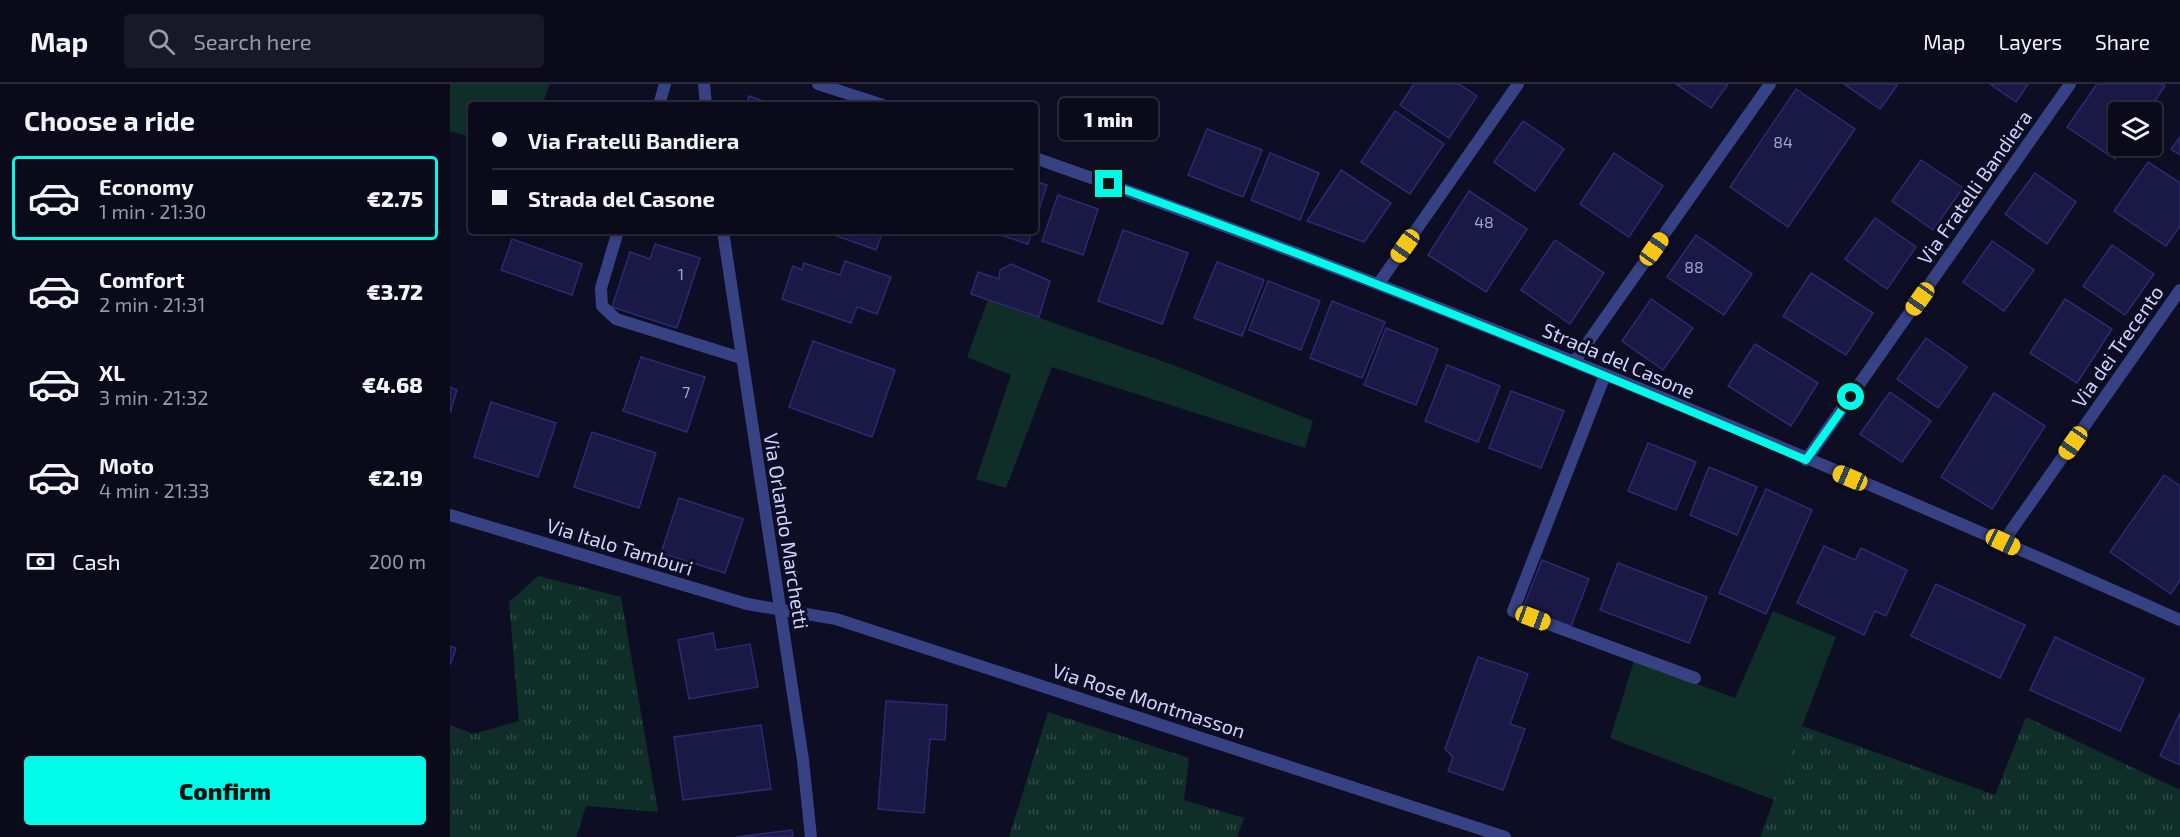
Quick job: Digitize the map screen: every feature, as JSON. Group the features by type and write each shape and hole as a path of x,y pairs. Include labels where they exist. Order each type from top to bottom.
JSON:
{"street":[{"path":"660,102 665,84"},
{"path":"704,84 706,102"},
{"path":"818,84 874,102"},
{"path":"1379,283 1518,84"},
{"path":"1575,362 1770,84"},
{"name":"Via Fratelli Bandiera","path":"1806,460 2070,84"},
{"name":"Strada del Casone","path":"1038,159 1379,283 1575,362 2003,542 2180,620"},
{"path":"617,234 601,288 602,306 616,319 741,358"},
{"name":"Via Orlando Marchetti","path":"723,234 803,760 811,837"},
{"name":"Via dei Trecento","path":"2003,542 2180,290"},
{"path":"1605,375 1513,611 1695,678"},
{"name":"Via Italo Tamburi","path":"450,515 747,604 779,609"},
{"name":"Via Rose Montmasson","path":"779,609 836,619 1505,837"}],"green space":[{"path":"450,84 550,84 543,102 468,102 468,136 450,131"},
{"path":"988,300 1176,366 1313,421 1305,448 1052,367 1006,488 976,479 1011,375 967,357"},
{"path":"538,576 621,597 658,812 586,806 576,837 450,837 450,725 474,734 519,721 509,602"},
{"path":"1773,611 1836,637 1774,800 1610,738 1634,661 1735,698"},
{"path":"1048,712 1189,758 1184,800 1244,818 1237,837 1009,837"},
{"path":"2026,717 2180,790 2180,837 1760,837 1802,726 1995,795"}],"building":[{"path":"1414,84 1459,84 1477,96 1449,138 1400,105"},
{"path":"1676,84 1728,84 1711,108"},
{"path":"1844,84 1898,84 1880,109"},
{"path":"1990,84 2028,84 2016,102"},
{"path":"2097,84 2162,84 2165,86 2154,102 2108,102 2108,154 2067,127"},
{"path":"1796,89 1855,129 1788,227 1730,187"},
{"path":"749,96 766,102 747,102"},
{"path":"1395,111 1444,144 1410,194 1361,162"},
{"path":"1523,121 1564,149 1535,191 1494,162"},
{"path":"1207,129 1262,150 1243,197 1188,175"},
{"path":"2180,137 2180,155 2171,149"},
{"path":"1270,153 1319,173 1300,220 1251,200"},
{"path":"1614,153 1663,186 1629,237 1580,204"},
{"path":"1921,160 1963,188 1933,230 1892,201"},
{"path":"2148,162 2180,183 2180,226 2166,246 2114,211"},
{"path":"1341,170 1391,203 1364,242 1307,221"},
{"path":"2035,173 2076,202 2047,244 2005,214"},
{"path":"1038,182 1047,185 1038,213"},
{"path":"1469,191 1527,229 1486,292 1428,255"},
{"path":"1058,195 1098,209 1083,255 1042,241"},
{"path":"1875,218 1916,247 1887,289 1845,259"},
{"path":"1123,230 1188,253 1162,324 1098,301"},
{"path":"831,234 882,234 876,250"},
{"path":"996,234 1031,234 1028,244"},
{"path":"1696,235 1752,274 1724,315 1667,277"},
{"path":"512,239 582,264 572,295 501,270"},
{"path":"1555,240 1604,273 1570,324 1521,290"},
{"path":"1992,241 2034,270 2004,311 1963,282"},
{"path":"655,244 700,258 677,328 612,307 630,252 650,259"},
{"path":"2112,245 2154,274 2125,315 2083,286"},
{"path":"845,261 891,277 877,314 857,307 851,323 782,299 793,266 802,270 804,263 840,275"},
{"path":"1217,262 1264,280 1242,336 1194,318"},
{"path":"1011,264 1050,281 1039,317 971,294 978,272 999,279 1000,270"},
{"path":"1811,273 1873,313 1846,355 1783,316"},
{"path":"1268,281 1320,301 1301,350 1249,330"},
{"path":"1651,299 1693,328 1663,370 1622,341"},
{"path":"2065,299 2112,329 2077,383 2030,353"},
{"path":"1332,301 1385,322 1362,378 1310,358"},
{"path":"1386,328 1438,349 1416,405 1364,385"},
{"path":"1926,338 1967,367 1938,408 1897,379"},
{"path":"813,341 895,370 872,437 789,407"},
{"path":"1755,344 1818,383 1791,426 1728,386"},
{"path":"641,357 705,377 687,432 623,411"},
{"path":"1447,365 1500,386 1478,442 1425,421"},
{"path":"450,387 457,390 450,413"},
{"path":"1511,391 1564,411 1541,468 1489,448"},
{"path":"1890,392 1931,421 1902,462 1860,434"},
{"path":"1994,393 2045,426 1992,509 1941,477"},
{"path":"491,402 556,423 538,477 474,457"},
{"path":"592,432 656,453 639,508 574,487"},
{"path":"1648,443 1696,462 1676,510 1628,491"},
{"path":"1709,467 1757,487 1737,535 1690,515"},
{"path":"2164,475 2180,486 2180,580 2171,594 2110,552"},
{"path":"1766,489 1812,510 1766,614 1719,593"},
{"path":"679,498 743,519 725,573 661,553"},
{"path":"1824,546 1855,560 1861,548 1907,570 1886,616 1875,611 1864,635 1797,603"},
{"path":"1542,560 1589,579 1571,626 1523,608"},
{"path":"1618,563 1707,597 1689,643 1600,610"},
{"path":"1936,584 2025,625 2000,678 1911,636"},
{"path":"713,633 716,650 750,644 758,687 689,699 678,640"},
{"path":"2055,637 2144,679 2120,731 2030,690"},
{"path":"450,646 456,648 450,665"},
{"path":"1478,657 1528,674 1510,724 1525,729 1503,790 1448,771 1453,757 1445,749"},
{"path":"886,701 947,705 945,740 930,739 924,813 878,809"},
{"path":"2180,713 2180,765 2160,756"},
{"path":"761,725 771,789 683,800 674,737"},
{"path":"792,830 793,837 736,837"}],"route":[{"path":"1109,184 1379,283 1575,362 1806,460 1851,397"}]}
